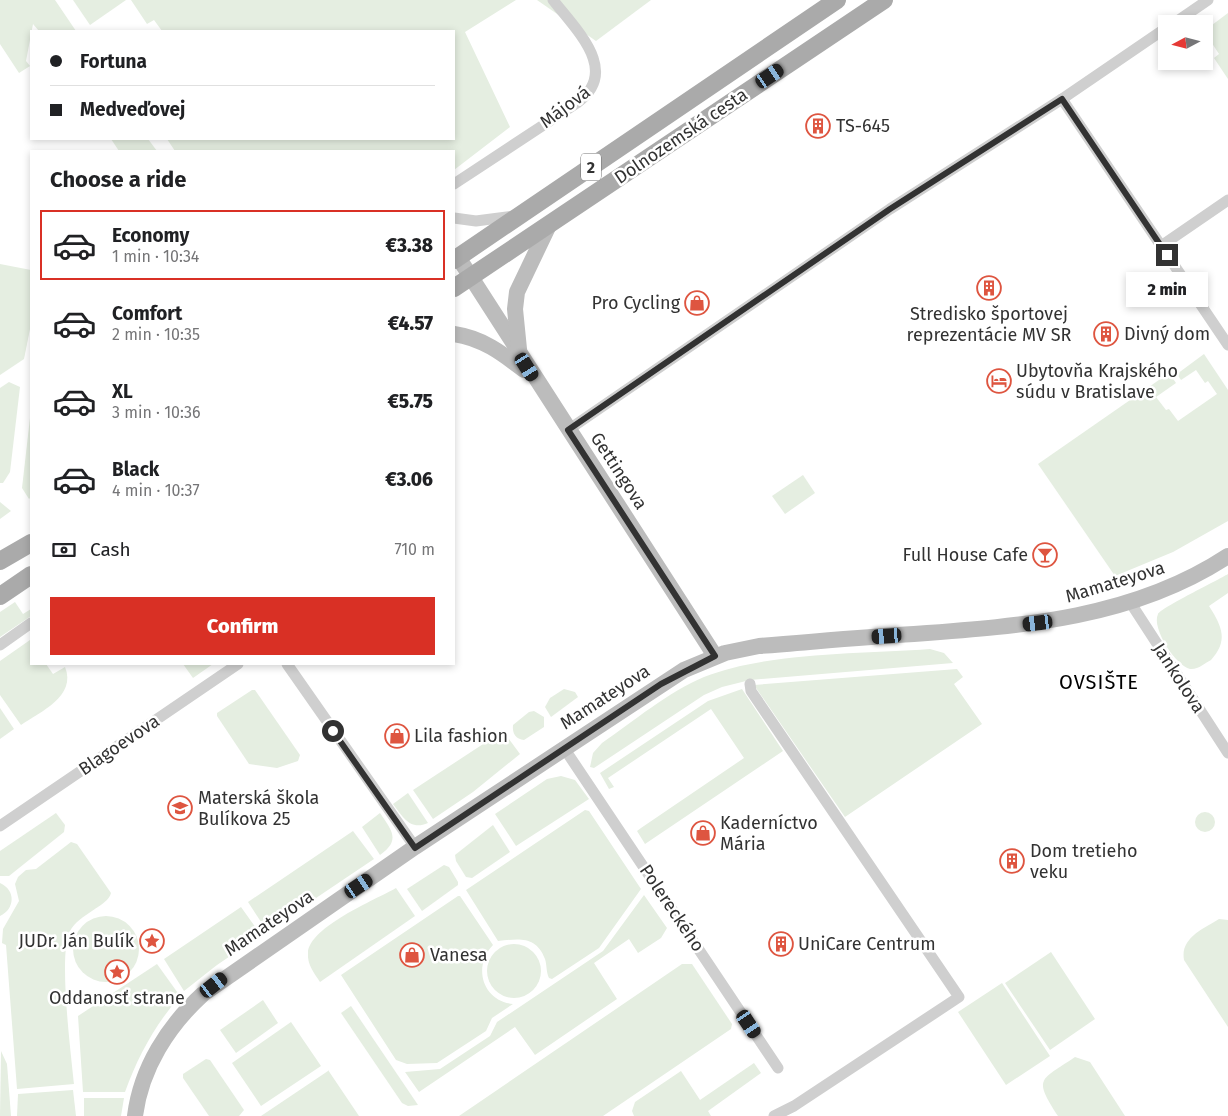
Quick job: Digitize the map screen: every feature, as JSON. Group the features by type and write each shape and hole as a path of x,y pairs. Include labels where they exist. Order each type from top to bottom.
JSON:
{"main road":[{"name":"Dolnozemská cesta","path":"455,256 521,215 837,0"},
{"name":"Dolnozemská cesta","path":"455,287 884,0"},
{"path":"0,561 30,544"},
{"path":"0,596 30,576"}],"street":[{"name":"Májová","path":"455,183 582,99 595,85 596,66 590,49 553,0"},
{"path":"1186,15 1208,0"},
{"path":"568,430 890,209 1062,99 1158,33"},
{"path":"1062,99 1228,345"},
{"path":"1161,246 1228,200"},
{"path":"455,218 476,220 521,215"},
{"path":"520,356 515,309 517,292 549,225"},
{"name":"Gettingova","path":"455,256 470,276 715,656"},
{"path":"455,334 472,338 495,348 534,378"},
{"name":"Mamateyova","path":"135,1116 140,1093 153,1057 171,1028 184,1011 224,977 675,675 715,656 759,646 1052,621 1130,602 1187,580 1228,556"},
{"name":"Jankolova","path":"1130,602 1228,752"},
{"path":"0,645 30,624"},
{"name":"Blagoevova","path":"0,826 237,665"},
{"path":"288,665 415,848"},
{"path":"750,684 751,691 959,997 794,1106 774,1116"},
{"name":"Polereckého","path":"564,748 778,1068"}],"shaded area":[{"path":"0,0 55,0 75,30 38,30 33,24 32,30 30,30 26,61 30,66 19,73 0,44"},
{"path":"73,0 126,0 90,25"},
{"path":"131,0 516,0 465,32 510,127 455,169 455,150 174,150 168,140 455,140 455,30 161,30 154,20 147,24"},
{"path":"537,0 651,0 596,41"},
{"path":"1228,13 1228,79 1214,58 1219,54 1213,45 1213,24"},
{"path":"112,140 149,140 156,150 118,150"},
{"path":"0,264 30,270 30,329 24,359 0,375"},
{"path":"1204,354 1228,390 1228,521 1173,552 1115,576 1038,464 1169,373 1176,383 1156,397 1178,421 1217,394 1208,381 1205,383 1196,370 1181,380 1177,374"},
{"path":"9,382 20,387 10,472 3,483 0,483 0,388"},
{"path":"30,418 29,499 22,488"},
{"path":"803,475 815,493 785,514 772,496"},
{"path":"0,502 11,511 0,519"},
{"path":"1228,574 1228,593 1209,606 1218,621 1222,634 1220,647 1211,660 1199,667 1190,669 1178,661 1166,646 1158,628 1158,614 1179,600"},
{"path":"15,602 23,614 30,610 30,617 0,637 0,612"},
{"path":"30,640 30,665 47,665 53,674 65,667 66,686 55,702 21,725 0,695 0,661"},
{"path":"930,649 944,653 953,663 750,680 722,687 704,695 594,768 590,767 593,753 602,743 664,699 704,677 729,669 785,658"},
{"path":"184,665 212,665 193,678"},
{"path":"957,669 963,677 954,684 982,724 845,817 754,685"},
{"path":"564,689 575,692 578,697 551,717 545,707 550,698"},
{"path":"742,689 783,751 645,844 637,831 744,758 711,709 608,778 614,787 609,789 600,773 708,701"},
{"path":"252,690 255,690 300,755 298,761 277,768 249,764 217,716 217,713"},
{"path":"0,708 14,729 0,739"},
{"path":"534,711 544,717 544,727 524,740 519,739 515,736 513,725 529,712"},
{"path":"503,731 520,754 473,792 433,819 413,790"},
{"path":"561,776 575,780 589,799 516,846 495,814 547,779"},
{"path":"408,793 428,823 422,825 412,824 404,818 393,804"},
{"path":"585,810 589,811 641,889 599,948 552,979 549,978 545,959 537,946 526,940 519,939 498,941 466,890"},
{"path":"1205,812 1212,815 1215,822 1212,829 1205,832 1198,829 1195,822 1198,815"},
{"path":"56,813 65,825 64,832 9,876 0,876 0,851"},
{"path":"380,813 391,830 392,840 387,850 380,855 362,827"},
{"path":"493,825 510,852 472,878 466,877 456,861 455,855"},
{"path":"353,831 374,859 267,931 248,902"},
{"path":"71,842 77,844 111,893 105,902 74,925 70,931 67,943 65,960 66,1004 74,1084 17,1089 6,945 2,943 3,929 19,901 15,884 18,877 26,870 36,869"},
{"path":"444,865 449,867 458,885 422,911 407,889"},
{"path":"0,883 9,890 12,900 9,909 0,916"},
{"path":"396,888 415,916 320,982 309,961 308,953 311,943 319,934 344,915"},
{"path":"644,895 667,928 661,938 638,953 629,939 594,963 617,999 535,1055 515,1027 419,1092 405,1072 440,1069 490,1036 497,1022 603,951"},
{"path":"460,896 493,945 483,963 482,973 488,990 494,997 503,1002 513,1004 492,1018 486,1031 437,1063 407,1064 396,1060 341,975"},
{"path":"241,907 261,935 217,965 184,991 164,959"},
{"path":"112,916 130,925 137,936 139,949 137,962 130,973 119,980 100,982 82,973 75,962 73,943 82,925 93,918"},
{"path":"1219,919 1228,920 1228,1027 1184,960 1184,952 1189,940"},
{"path":"514,944 524,946 533,952 539,961 541,971 539,981 533,990 524,996 514,998 504,996 495,990 489,981 487,971 489,961 495,952 504,946"},
{"path":"1051,952 1095,1019 1050,1050 1005,983"},
{"path":"157,964 180,996 148,1041 125,1092 83,1092 78,1016"},
{"path":"682,964 692,964 732,1024 731,1029 603,1116 459,1116"},
{"path":"1002,983 1050,1056 1006,1085 958,1012"},
{"path":"263,1000 278,1023 236,1053 220,1030"},
{"path":"351,1006 418,1105 408,1106 402,1103 341,1013"},
{"path":"291,1022 321,1066 261,1106 232,1063"},
{"path":"1,1051 7,1064 11,1116 0,1116"},
{"path":"1075,1057 1090,1062 1125,1116 1058,1116 1045,1094 1044,1081 1054,1071"},
{"path":"206,1059 210,1060 244,1110 239,1116 209,1116 183,1078 183,1074"},
{"path":"754,1063 761,1073 708,1111 711,1116 634,1116 632,1111 635,1102 681,1071 700,1100"},
{"path":"328,1071 359,1116 261,1116"},
{"path":"73,1090 76,1116 17,1116 18,1094"},
{"path":"84,1098 124,1098 121,1116 84,1116"}],"place":[{"name":"TS-645","path":"818,126"},
{"name":"Stredisko športovej reprezentácie MV SR","path":"989,288"},
{"name":"Pro Cycling","path":"697,303"},
{"name":"Divný dom","path":"1106,334"},
{"name":"Ubytovňa Krajského súdu v Bratislave","path":"999,381"},
{"name":"Full House Cafe","path":"1045,555"},
{"name":"Lila fashion","path":"397,736"},
{"name":"Materská škola Bulíkova 25","path":"180,808"},
{"name":"Kaderníctvo Mária","path":"703,833"},
{"name":"Dom tretieho veku","path":"1012,861"},
{"name":"JUDr. Ján Bulík","path":"152,941"},
{"name":"UniCare Centrum","path":"781,944"},
{"name":"Vanesa","path":"412,955"},
{"name":"Oddanosť strane","path":"117,972"}],"district":[{"name":"OVSIŠTE","path":"1099,682"}],"route":[{"path":"333,731 383,805 415,848 661,684 684,670 715,656 568,430 890,209 1062,99 1167,255"}]}
